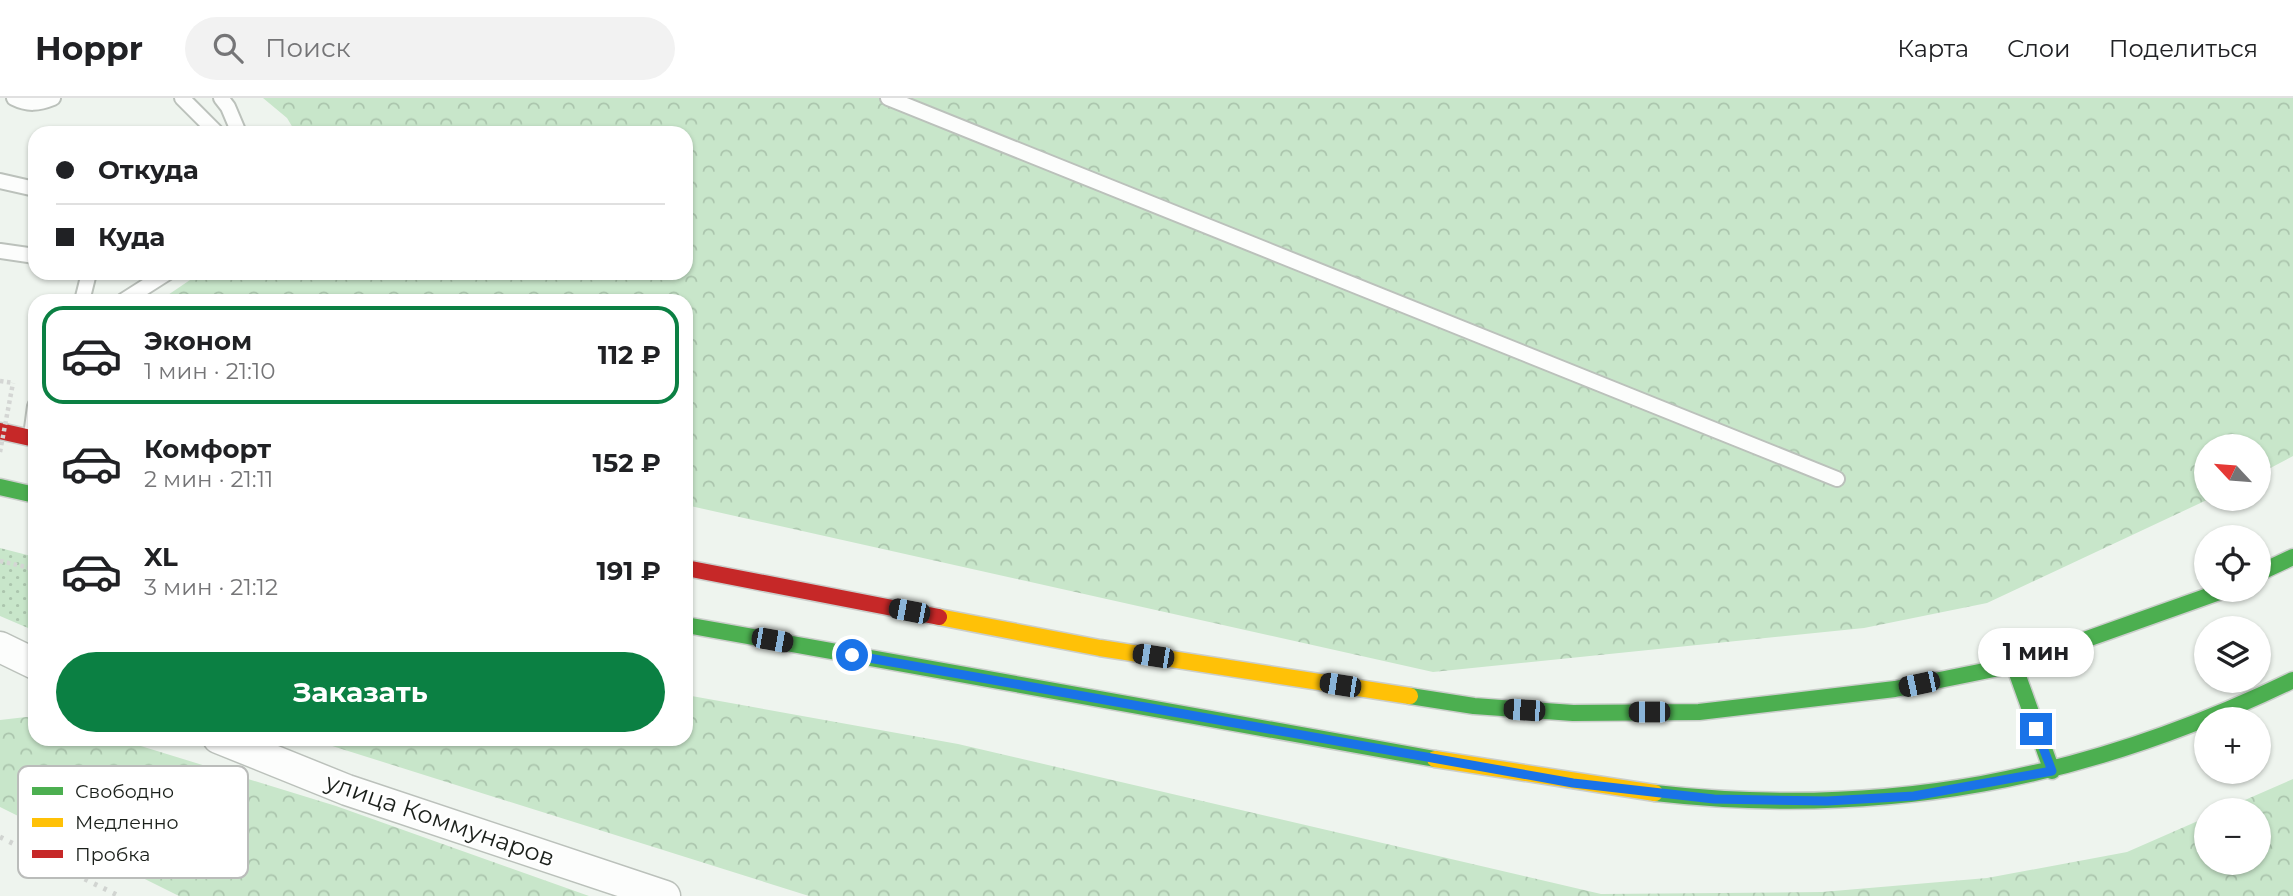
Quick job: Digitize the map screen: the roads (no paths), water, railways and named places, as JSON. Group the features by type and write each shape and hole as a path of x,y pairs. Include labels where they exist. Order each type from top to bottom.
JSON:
{"highway":[{"path":"0,431 28,437"},
{"path":"0,487 28,493"},
{"path":"2271,567 2293,557"},
{"path":"693,569 1100,648 1474,706 1573,713 1699,712 1895,689 2014,664 2194,601"},
{"path":"693,626 1573,783 1714,799 1827,801 1914,796 2052,771 2171,733 2261,697 2293,680"},
{"path":"2014,664 2052,771"}],"street":[{"path":"0,647 28,661"},
{"name":"улица Коммунаров","path":"238,746 347,790 665,896"}],"lane":[{"path":"14,98 24,103 38,104 53,98"},
{"path":"181,98 210,126"},
{"path":"221,98 236,126"},
{"path":"888,98 1838,480"},
{"path":"0,181 28,187"},
{"path":"0,251 28,255"},
{"path":"134,294 156,280"}],"railway":[{"path":"0,837 18,846"},
{"path":"83,878 119,896"}]}
